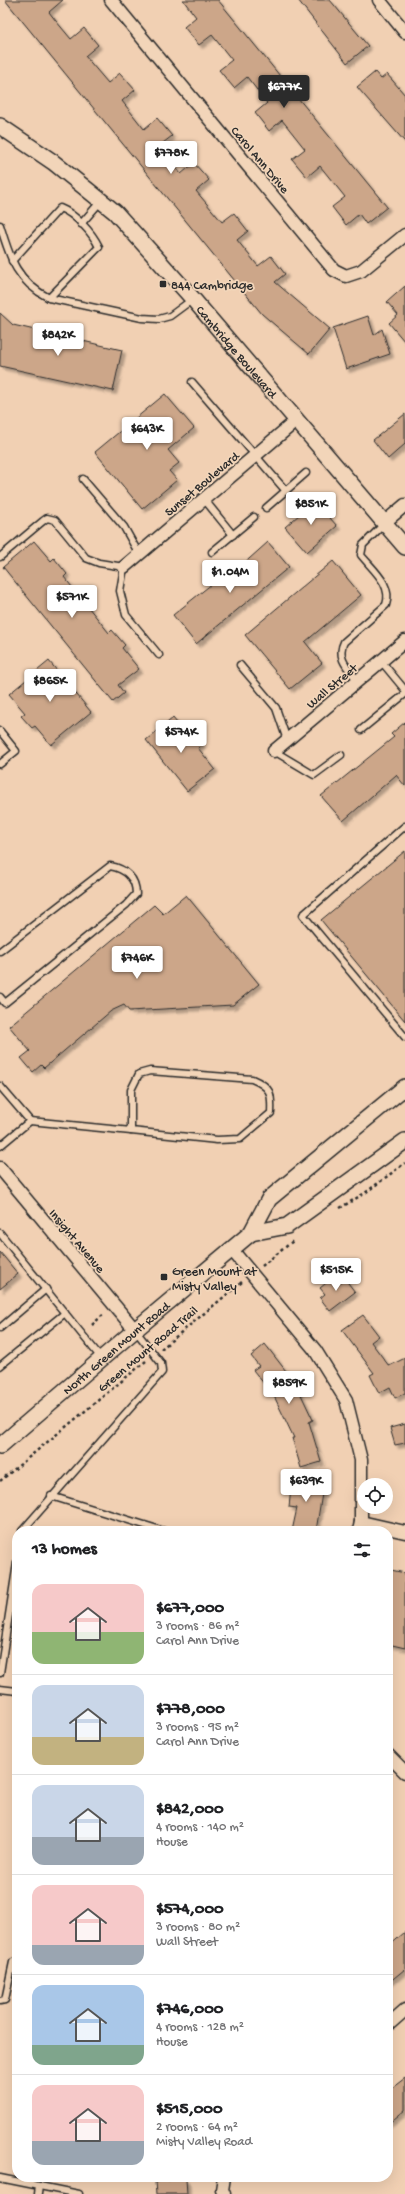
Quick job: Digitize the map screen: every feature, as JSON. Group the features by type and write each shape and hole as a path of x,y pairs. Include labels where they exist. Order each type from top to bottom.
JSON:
{"street":[{"name":"Carol Ann Drive","path":"111,0 334,270 346,276 361,271 405,235"},
{"path":"380,0 405,32"},
{"name":"Cambridge Boulevard","path":"0,126 53,162 115,212 193,299 405,547"},
{"name":"Sunset Boulevard","path":"124,567 297,420"},
{"path":"385,522 405,505"},
{"name":"Wall Street","path":"274,751 405,641"},
{"name":"North Green Mount Road","path":"0,1446 135,1330 251,1234 269,1199 405,1087"},
{"name":"North Green Mount Road","path":"251,1234 288,1226 405,1141"},
{"name":"Insight Avenue","path":"0,1168 135,1330"},
{"path":"232,1250 316,1350 346,1400 361,1460 360,1526"},
{"path":"393,1531 405,1532"},
{"path":"393,1760 405,1772"},
{"path":"393,2021 405,2010"},
{"path":"223,2182 222,2190 224,2194"}],"lane":[{"path":"81,224 102,200"},
{"path":"12,261 60,208 67,211 81,224 95,239 99,247 49,298"},
{"path":"0,225 12,261 20,275 38,292 49,298 142,318 159,320 170,316 193,299"},
{"path":"192,382 286,491"},
{"path":"266,508 306,473"},
{"path":"83,479 124,527 140,554"},
{"path":"204,499 233,535"},
{"path":"212,552 254,517"},
{"path":"0,557 42,521 51,518 55,520 86,558 99,563 124,567 120,591 126,615 158,655"},
{"path":"358,681 341,659 340,650 344,642 386,605 389,596 387,586 361,555 363,545 385,522"},
{"path":"381,661 405,690"},
{"path":"240,665 276,708 287,741"},
{"path":"361,730 405,694"},
{"path":"0,731 16,750 0,764"},
{"path":"274,751 314,776 341,755"},
{"path":"405,826 303,915 405,1037"},
{"path":"0,951 110,866 119,868 128,873 136,886 136,894 126,906 5,1003 0,997"},
{"path":"0,1086 30,1121 217,1140 240,1140 271,1113 271,1096 266,1085 252,1079 150,1071 139,1074 131,1090 131,1131"},
{"path":"0,1146 30,1121"},
{"path":"0,1233 102,1358"},
{"path":"0,1328 46,1289"},
{"path":"0,1366 65,1313"},
{"path":"26,1526 162,1372 162,1363 135,1330"},
{"path":"52,1496 136,1526"},
{"path":"0,1673 12,1607"},
{"path":"0,1689 12,1690"},
{"path":"0,2001 5,2000 12,1967"},
{"path":"0,2178 12,2180"},
{"path":"20,2182 79,2194"},
{"path":"38,2194 40,2186"}],"path":[{"path":"336,1211 365,1193 405,1163"},
{"name":"Green Mount Road Trail","path":"0,1481 300,1236"},
{"path":"92,1325 108,1310"}],"building":[{"path":"5,0 63,0 49,12 56,21 71,39 84,28 98,45 85,56 108,83 120,73 135,90 122,101 144,129 157,118 172,136 159,146 166,156 181,174 194,163 209,180 196,191 222,222 234,213 248,231 237,240 258,266 271,256 285,274 275,282 330,329 309,354 262,314"},
{"path":"183,0 218,0 387,207 366,224 359,214 346,225 332,207 345,197 320,166 307,177 292,159 305,149 282,120 269,131 255,113 267,103 247,77 234,88 219,70 232,60 212,35 199,45 184,27 196,17"},
{"path":"298,0 330,0 368,46 347,63"},
{"path":"375,72 381,79 387,74 405,95 405,142 357,87"},
{"path":"405,286 405,342 389,323 398,315 387,302"},
{"path":"0,313 13,325 122,350 113,391 0,366"},
{"path":"368,316 374,335 382,329 390,354 346,369 333,328"},
{"path":"165,394 194,428 168,450 179,463 169,471 177,480 142,509 95,452"},
{"path":"405,414 405,444 388,459 373,440"},
{"path":"315,501 337,526 307,552 285,527"},
{"path":"34,541 51,561 54,558 67,574 64,577 109,633 112,630 125,645 122,648 139,669 118,685 124,693 113,702 3,567"},
{"path":"268,542 289,567 196,644 173,615 218,579 221,584"},
{"path":"333,561 361,595 305,642 322,663 290,689 245,635"},
{"path":"49,661 91,712 51,745 35,726 32,728 21,716 25,713 9,694"},
{"path":"173,718 190,739 194,736 202,744 198,748 215,769 187,791 146,740"},
{"path":"405,722 405,786 396,775 343,821 321,796 394,737 391,734"},
{"path":"405,851 405,1021 321,920"},
{"path":"186,895 259,984 233,1005 129,1011 124,1005 111,1011 44,1068 41,1065 33,1072 21,1058 30,1051 9,1026 154,905 163,914"},
{"path":"0,1252 18,1274 0,1289"},
{"path":"336,1275 341,1282 345,1279 355,1292 330,1311 320,1298 325,1294 320,1288"},
{"path":"363,1315 379,1336 371,1342 389,1366 405,1358 405,1393 395,1398 390,1387 379,1393 370,1375 374,1373 342,1330"},
{"path":"265,1344 296,1384 313,1420 309,1422 321,1462 301,1468 292,1438 294,1438 274,1396 253,1370 259,1366 251,1356"},
{"path":"405,1424 405,1443 395,1445 390,1428"},
{"path":"292,1478 324,1481 317,1526 293,1526 297,1508 289,1507"},
{"path":"393,1570 405,1573 405,1648 393,1645"},
{"path":"405,1932 405,1969 393,1979 393,1943"},
{"path":"405,2078 405,2110 393,2120 393,2087"},
{"path":"155,2182 186,2182 187,2194 156,2194"}],"place":[{"name":"844 Cambridge","path":"163,284"},
{"name":"Green Mount at Misty Valley","path":"164,1277"}]}
